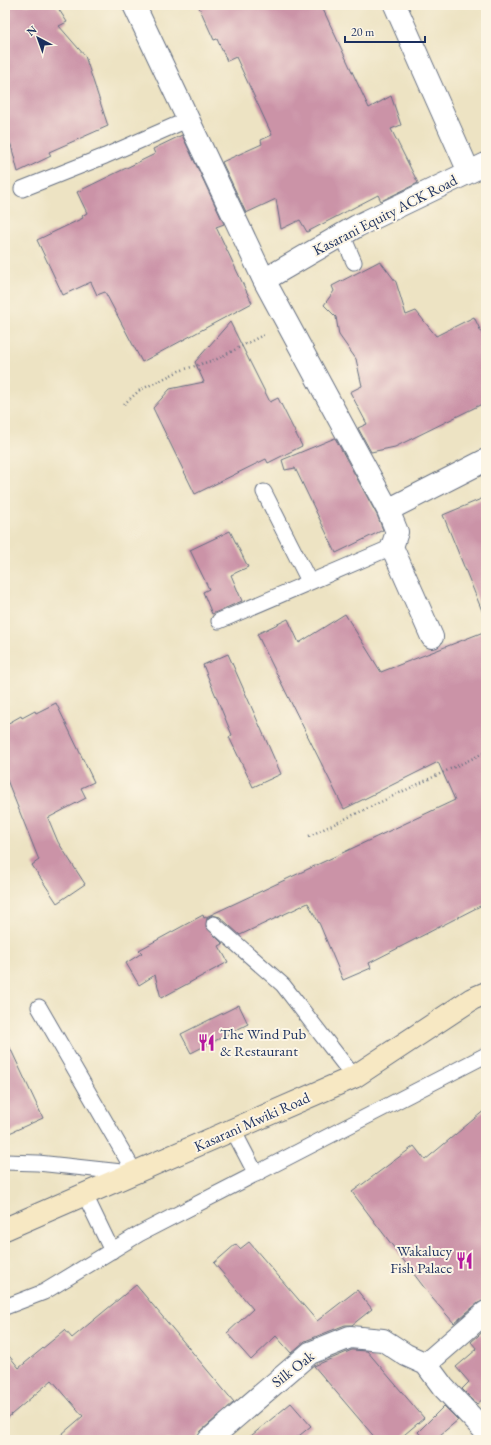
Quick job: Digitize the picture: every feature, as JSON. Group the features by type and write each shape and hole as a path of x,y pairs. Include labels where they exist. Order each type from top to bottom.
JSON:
{"main road":[{"name":"Kasarani Mwiki Road","path":"5,1229 354,1077 472,999 486,992"}],"street":[{"path":"134,5 187,120 264,280 388,510 397,532 392,547 432,636"},
{"path":"395,5 477,168"},
{"name":"Kasarani Equity ACK Road","path":"264,280 342,234 477,168"},
{"path":"388,510 486,460"},
{"path":"481,1433 426,1364 486,1312"},
{"name":"Silk Oak","path":"209,1440 310,1353 350,1337 383,1340 406,1355 426,1364"}],"lane":[{"path":"22,189 105,156 187,120"},
{"path":"342,234 354,262"},
{"path":"264,492 309,581"},
{"path":"219,621 309,581 392,547"},
{"path":"214,924 283,985 354,1077"},
{"path":"39,1007 136,1173"},
{"path":"5,1307 44,1292 139,1234 486,1054"},
{"path":"233,1130 256,1174"},
{"path":"5,1162 38,1163 136,1173"},
{"path":"84,1195 112,1250"}],"path":[{"path":"124,404 140,390 179,371 217,359 287,323"},
{"path":"309,836 486,752"}],"building":[{"path":"5,5 56,5 67,22 59,26 85,56 108,126 49,152 51,156 18,172 11,145 5,135"},
{"path":"198,5 321,5 369,108 391,96 401,125 391,129 418,183 381,201 378,195 307,232 300,220 281,229 276,199 246,213 222,162 262,144 261,140 272,135 236,57 227,61 217,39 214,40"},
{"path":"182,135 224,224 216,227 252,303 142,362 105,292 97,295 91,282 63,295 37,240 83,218 82,216 87,213 77,192 155,154 153,149"},
{"path":"380,261 396,282 406,315 416,311 436,336 474,317 486,342 486,402 395,447 371,452 358,428 367,424 350,392 362,386 356,359 339,335 336,317 324,305 334,291 332,286"},
{"path":"230,322 270,402 278,398 302,446 268,463 266,459 195,494 153,408 170,389 204,382 195,362"},
{"path":"335,438 377,515 383,530 336,553 295,468 285,470 282,460"},
{"path":"486,497 486,618 485,618 443,515"},
{"path":"230,531 248,567 231,575 242,601 212,614 203,592 209,589 190,550"},
{"path":"345,614 381,672 486,631 486,903 369,963 371,968 343,980 320,925 308,903 240,935 220,917 212,915 207,918 206,927 223,944 219,946 228,962 161,998 155,975 139,985 126,963 142,953 139,950 203,915 204,918 455,800 438,762 344,809 257,634 288,619 299,643"},
{"path":"228,654 281,774 253,787 229,737 232,735 203,665"},
{"path":"56,703 94,782 81,788 86,798 48,818 58,842 85,884 57,903 32,865 39,860 5,775 5,725 21,716 22,718 35,711 36,713"},
{"path":"239,1005 248,1024 191,1053 181,1034"},
{"path":"5,1037 43,1118 5,1135"},
{"path":"486,1109 486,1300 478,1303 454,1323 432,1298 352,1192 414,1146 425,1160"},
{"path":"249,1242 317,1321 357,1290 372,1309 352,1325 345,1325 305,1341 291,1353 276,1336 251,1360 227,1333 253,1309 214,1263 236,1244 240,1249"},
{"path":"136,1285 234,1402 201,1431 196,1440 55,1440 83,1416 52,1380 5,1420 5,1351 19,1368 65,1330 72,1338"},
{"path":"486,1329 486,1402 483,1399 477,1404 462,1389 469,1382 456,1367 477,1349 471,1342"},
{"path":"352,1350 367,1351 424,1418 398,1440 377,1440 314,1366"},
{"path":"291,1403 311,1426 294,1440 246,1440"},
{"path":"444,1406 458,1420 434,1440 425,1440 418,1432"}],"place":[{"name":"The Wind Pub & Restaurant","path":"207,1043"},
{"name":"Wakalucy Fish Palace","path":"465,1260"}]}
